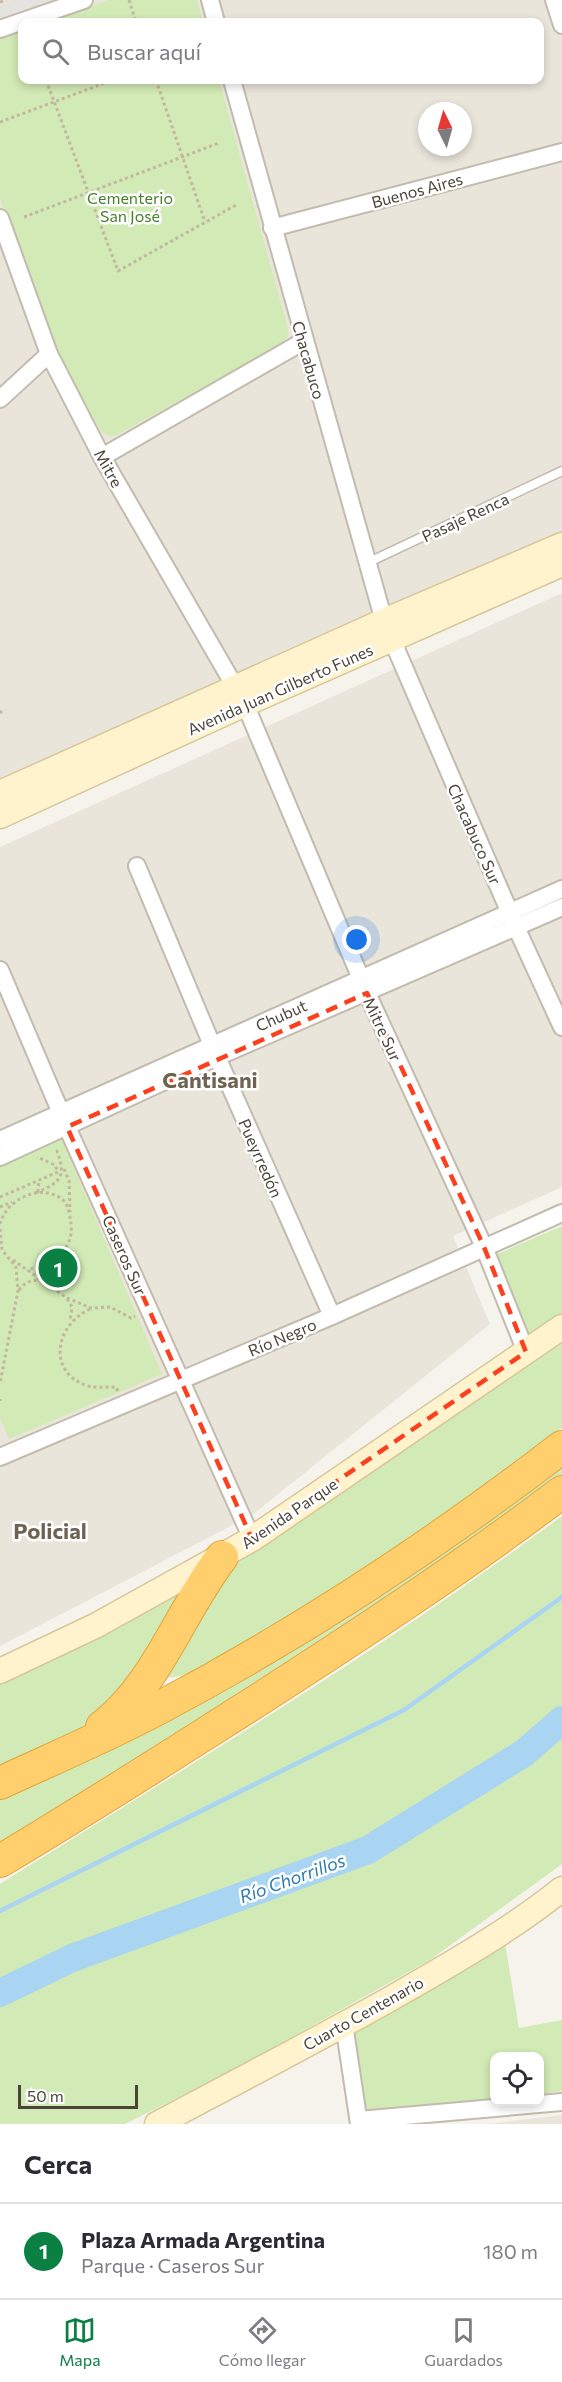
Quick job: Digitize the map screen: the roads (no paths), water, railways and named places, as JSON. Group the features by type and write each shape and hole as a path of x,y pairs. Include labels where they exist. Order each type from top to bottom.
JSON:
{"highway":[{"path":"0,1783 157,1709 274,1642 393,1570 509,1488 562,1447"},
{"path":"0,1861 345,1645 489,1548 562,1492"},
{"path":"76,1748 120,1714 150,1672 209,1574 222,1557"}],"main road":[{"name":"Avenida Juan Gilberto Funes","path":"0,816 45,784 387,630 562,545"},
{"name":"Avenida Juan Gilberto Funes","path":"387,630 562,564"},
{"name":"Avenida Juan Gilberto Funes","path":"0,793 45,784"},
{"name":"Avenida Parque","path":"0,1671 95,1626 252,1539 562,1327"},
{"name":"Cuarto Centenario","path":"157,2124 464,1957 528,1916 562,1889"}],"street":[{"path":"32,18 84,0"},
{"path":"210,0 215,18"},
{"path":"554,0 562,26"},
{"path":"0,29 18,23"},
{"name":"Chacabuco","path":"233,84 387,630"},
{"name":"Buenos Aires","path":"272,228 562,152"},
{"name":"Mitre","path":"0,218 49,354 102,457 240,696"},
{"path":"102,457 304,341"},
{"path":"0,399 49,354"},
{"name":"Chacabuco Sur","path":"387,630 562,1027"},
{"name":"Mitre Sur","path":"240,696 364,986 484,1247 526,1352"},
{"name":"Pueyrredón","path":"137,866 214,1052 332,1316"},
{"name":"Chubut","path":"0,1157 64,1120 513,920 562,890"},
{"name":"Chubut","path":"513,920 562,907"},
{"name":"Caseros Sur","path":"0,970 74,1143 252,1539"},
{"name":"Chubut","path":"0,1140 64,1120"},
{"name":"Río Negro","path":"1,1452 123,1405 332,1316 562,1212"},
{"path":"344,2024 359,2122 562,2102"}],"lane":[{"name":"Pasaje Renca","path":"367,562 562,471"}],"waterway":[{"path":"0,1911 404,1710 562,1597"},
{"name":"Río Chorrillos","path":"0,1993 72,1958 368,1850 524,1753 562,1720"}],"place":[{"name":"Plaza Armada Argentina","path":"58,1268"}],"district":[{"name":"Cantisani","path":"210,1079"},
{"name":"Policial","path":"50,1530"}],"park label":[{"name":"Cementerio San José","path":"130,206"}]}
